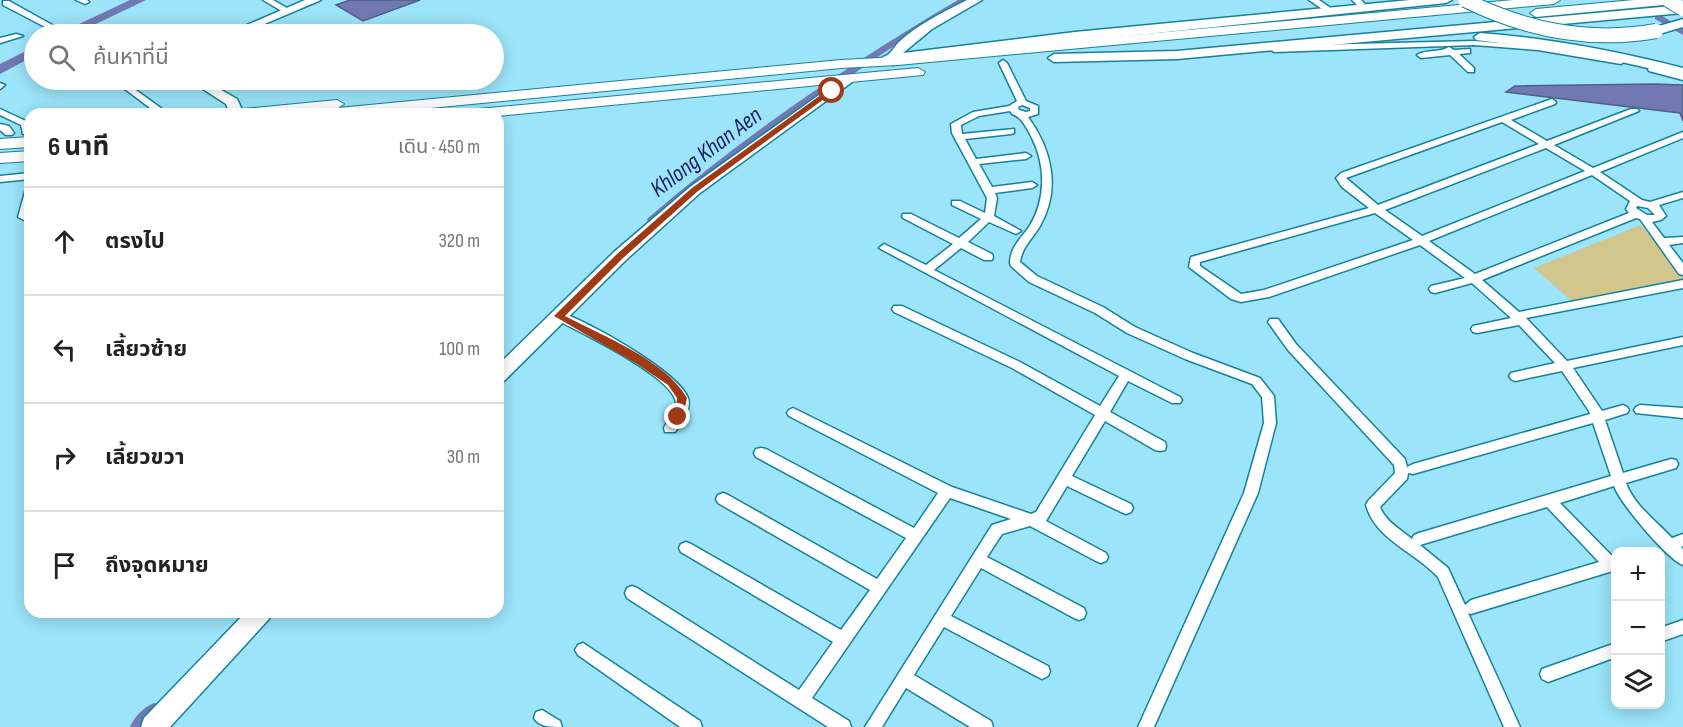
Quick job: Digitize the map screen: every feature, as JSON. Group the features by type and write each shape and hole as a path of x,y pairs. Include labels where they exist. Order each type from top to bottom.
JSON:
{"main road":[{"path":"256,24 315,0"},
{"path":"888,60 912,38 975,0"},
{"path":"1214,22 1428,0"},
{"path":"504,111 808,83 888,60 1328,9 1358,2 1446,0"},
{"path":"1465,0 1499,16 1529,26 1590,36 1622,37 1682,23"},
{"path":"888,60 1554,0"},
{"path":"1668,0 1683,9"},
{"path":"361,108 1003,63 1674,0"},
{"path":"1054,58 1142,57 1258,48 1683,9"},
{"path":"1368,39 1451,36 1544,43 1683,72"},
{"path":"504,370 620,256 695,190 843,74"},
{"path":"212,90 232,102 234,108"},
{"path":"2,134 24,135"},
{"path":"0,158 24,156"},
{"path":"0,170 24,168"},
{"path":"153,727 255,618"}],"street":[{"path":"267,0 288,11"},
{"path":"1313,0 1328,9"},
{"path":"7,3 46,24"},
{"path":"0,41 19,36"},
{"path":"1438,43 1451,51 1471,70"},
{"path":"1258,48 1303,49 1438,43 1507,45 1613,60 1683,77"},
{"path":"1421,55 1451,51 1486,51"},
{"path":"1003,63 1019,108 1035,130 1049,180 1047,198 1041,213 1015,255 1015,264 1033,279 1099,310 1131,330 1189,356 1233,370 1256,381 1268,396 1270,423 1251,493 1146,727"},
{"path":"131,90 156,108"},
{"path":"1552,102 1344,175 1341,178 1377,209 1474,279 1519,318 1564,365 1591,402 1598,417 1617,481 1633,507 1683,559"},
{"path":"927,270 990,214 992,198 960,137 956,124 982,112 1019,108"},
{"path":"1634,111 1377,209 1195,260 1193,263 1200,272 1241,298 1265,294 1420,241 1683,135"},
{"path":"0,112 24,124"},
{"path":"1435,289 1474,279 1640,216 1655,219 1661,216 1659,210 1645,204 1503,119"},
{"path":"960,137 1011,131"},
{"path":"974,162 1026,156"},
{"path":"0,179 24,177"},
{"path":"988,190 1032,185"},
{"path":"1683,195 1631,205 1631,209 1640,216 1683,271"},
{"path":"956,203 1016,231"},
{"path":"907,216 988,257"},
{"path":"1661,242 1683,240"},
{"path":"884,248 1176,400"},
{"path":"1477,329 1683,284"},
{"path":"898,309 1016,365 1160,446"},
{"path":"559,316 640,361 671,382 682,398 682,406 670,428"},
{"path":"1274,322 1293,347 1400,463 1402,475 1377,501 1373,510 1382,522 1443,573 1512,727"},
{"path":"1515,376 1683,341"},
{"path":"873,727 997,529 1041,517 1126,374"},
{"path":"1413,469 1623,410"},
{"path":"1640,410 1683,413"},
{"path":"793,413 947,491 1031,520 1101,557"},
{"path":"761,453 916,536"},
{"path":"1419,539 1671,465"},
{"path":"1064,478 1126,508"},
{"path":"801,700 947,491"},
{"path":"723,499 880,588"},
{"path":"1551,502 1611,562"},
{"path":"1668,545 1683,540"},
{"path":"686,549 844,640"},
{"path":"978,559 1079,613"},
{"path":"1471,607 1611,565"},
{"path":"632,593 843,727"},
{"path":"941,618 1042,671"},
{"path":"1665,633 1683,627"},
{"path":"583,650 694,727"},
{"path":"1548,674 1611,652"},
{"path":"904,678 986,727"}],"shaded area":[{"path":"1641,225 1683,276 1683,280 1574,303 1534,268"}],"water":[{"path":"350,0 420,0 363,21 336,5"},
{"path":"1683,85 1683,121 1680,113 1506,92 1515,86"}],"waterway":[{"path":"87,24 140,0"},
{"name":"Khlong Khan Aen","path":"652,220 707,175 784,118 882,50 964,0"},
{"path":"1658,17 1683,33"},
{"path":"0,70 24,57"},
{"name":"Khlong Khan Aen","path":"138,727 154,711"}],"route":[{"path":"678,417 682,398 678,389 671,382 640,361 559,316 620,256 695,190 832,91"}]}
